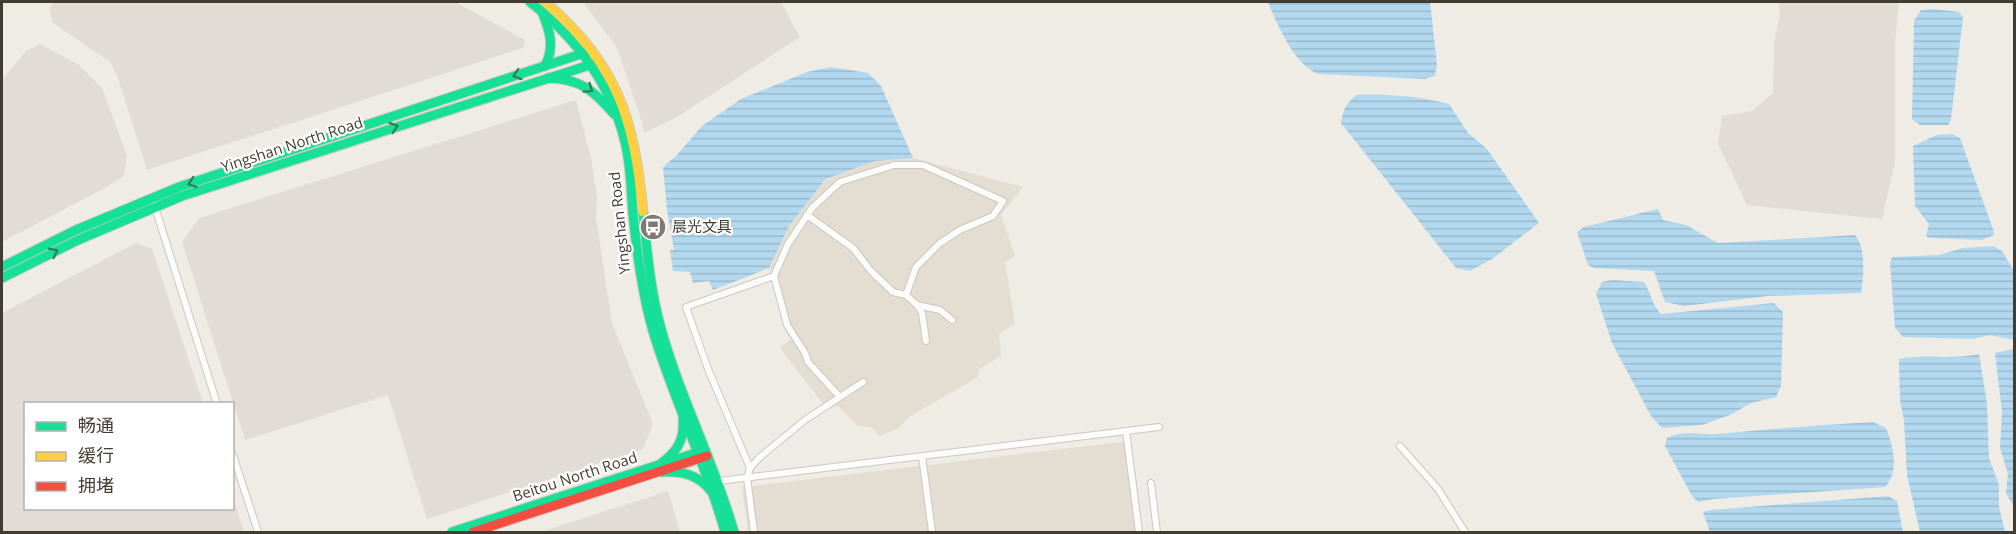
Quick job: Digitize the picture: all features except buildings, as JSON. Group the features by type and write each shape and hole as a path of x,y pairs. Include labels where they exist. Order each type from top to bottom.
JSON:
{"main road":[{"name":"Yingshan Road","path":"530,2 543,5 564,30 588,52 618,94 633,139 648,268 661,327 705,454 725,532"},
{"path":"543,5 552,39 551,53 545,66"},
{"name":"Yingshan North Road","path":"2,278 179,187 588,52"},
{"name":"Yingshan Road","path":"596,63 619,119 629,163 642,288 659,351 681,408 719,481 734,532"},
{"name":"Yingshan North Road","path":"2,267 76,230 153,202 182,196 596,63"},
{"path":"548,78 582,83 598,96 619,119"},
{"path":"660,468 682,444 684,429 681,408"},
{"name":"Beitou North Road","path":"452,532 705,454"},
{"path":"660,468 695,476 708,486 716,501"},
{"name":"Beitou North Road","path":"473,532 660,468"}],"street":[{"path":"839,396 808,362 805,353 787,325 774,276 788,244 807,215 840,182 894,165 923,165 1003,201 993,216 960,230 940,243 916,267 906,295"},
{"path":"153,202 216,402"},
{"path":"807,215 853,248 892,292 906,295 917,305 922,313 926,340"},
{"path":"750,468 708,369 686,307 774,276"},
{"path":"917,305 940,310 952,320"},
{"path":"754,532 747,478 750,468 805,420 863,382"},
{"path":"719,481 1159,427"},
{"path":"1126,431 1138,532"},
{"path":"1400,446 1438,489 1466,532"},
{"path":"922,456 932,532"},
{"path":"234,458 258,532"},
{"path":"1151,483 1157,532"}],"shaded area":[{"path":"54,2 455,2 525,40 523,48 147,170 118,78 110,62 52,22 50,8"},
{"path":"583,2 781,2 800,37 677,117 644,133 617,48"},
{"path":"1779,2 1899,2 1895,43 1895,162 1882,219 1747,205 1718,144 1722,116 1752,111 1773,93 1774,44 1780,14"},
{"path":"40,44 79,65 102,88 127,156 124,176 2,242 2,80 26,51"},
{"path":"576,100 591,158 597,197 596,218 612,323 653,424 643,449 427,519 388,395 245,440 182,242 199,218"},
{"path":"913,158 1023,187 1001,215 1015,256 1005,262 1015,324 999,334 1001,356 979,369 978,377 909,417 899,428 880,436 871,427 858,426 838,406 827,409 780,348 791,339 784,328 769,268 789,226 827,179 875,161"},
{"path":"136,243 152,249 203,402 24,402 24,510 234,510 234,499 244,532 2,532 2,313"},
{"path":"1131,441 1143,532 748,532 742,487"},
{"path":"668,491 680,532 541,532"}],"water":[{"path":"1268,2 1430,2 1437,64 1435,76 1425,79 1318,74 1301,62 1287,43"},
{"path":"1921,10 1959,12 1963,17 1951,120 1948,125 1920,125 1912,119 1914,21"},
{"path":"831,67 868,73 881,86 913,158 875,161 826,179 789,226 769,268 713,290 709,281 693,283 690,272 673,271 670,250 674,250 663,167 676,156 702,126 741,99 807,72"},
{"path":"1356,95 1403,96 1449,104 1468,133 1487,149 1539,223 1492,259 1470,271 1456,268 1341,123 1346,108"},
{"path":"1952,134 1960,138 1993,229 1994,235 1981,240 1926,236 1929,224 1915,206 1913,146 1937,135"},
{"path":"1658,209 1663,220 1686,225 1718,243 1855,235 1863,255 1861,293 1768,296 1684,306 1665,302 1654,271 1594,268 1588,265 1577,232 1584,227"},
{"path":"1993,246 2002,251 2014,271 2014,340 1990,335 1972,339 1903,337 1895,328 1890,263 1892,257 1939,255 1963,248"},
{"path":"1612,280 1644,282 1661,314 1774,303 1783,312 1781,386 1776,397 1751,403 1730,415 1702,425 1662,428 1651,416 1612,343 1596,294 1602,282"},
{"path":"2014,349 2014,507 2006,493 2008,474 2000,448 2002,412 1995,353"},
{"path":"1979,354 1987,403 1989,458 1999,485 1999,506 2005,532 1920,532 1907,475 1904,420 1900,401 1899,359"},
{"path":"1873,422 1886,428 1893,450 1894,466 1890,481 1885,487 1698,502 1692,496 1665,446 1667,438 1679,434 1717,434"},
{"path":"1888,496 1897,501 1903,532 1710,532 1703,512 1711,510"}],"traffic: fast":[{"path":"530,2 577,47 601,82 619,121 628,160 638,259 649,317 670,381 709,481 725,532"},
{"path":"542,12 551,46 545,66"},
{"path":"2,267 76,230 179,187 590,51"},
{"path":"2,278 78,240 182,196 596,63"},
{"path":"548,78 569,81 586,87 614,114"},
{"path":"643,212 651,283 660,325 734,532"},
{"path":"659,465 678,446 681,440 683,419"},
{"path":"452,532 705,450"},
{"path":"661,472 675,472 695,477 711,491"}],"traffic: slow":[{"path":"545,2 590,48 606,71 618,95 634,149 643,212"}],"traffic: jam":[{"path":"473,532 707,456"}],"place":[{"name":"晨光文具","path":"653,227"}]}
